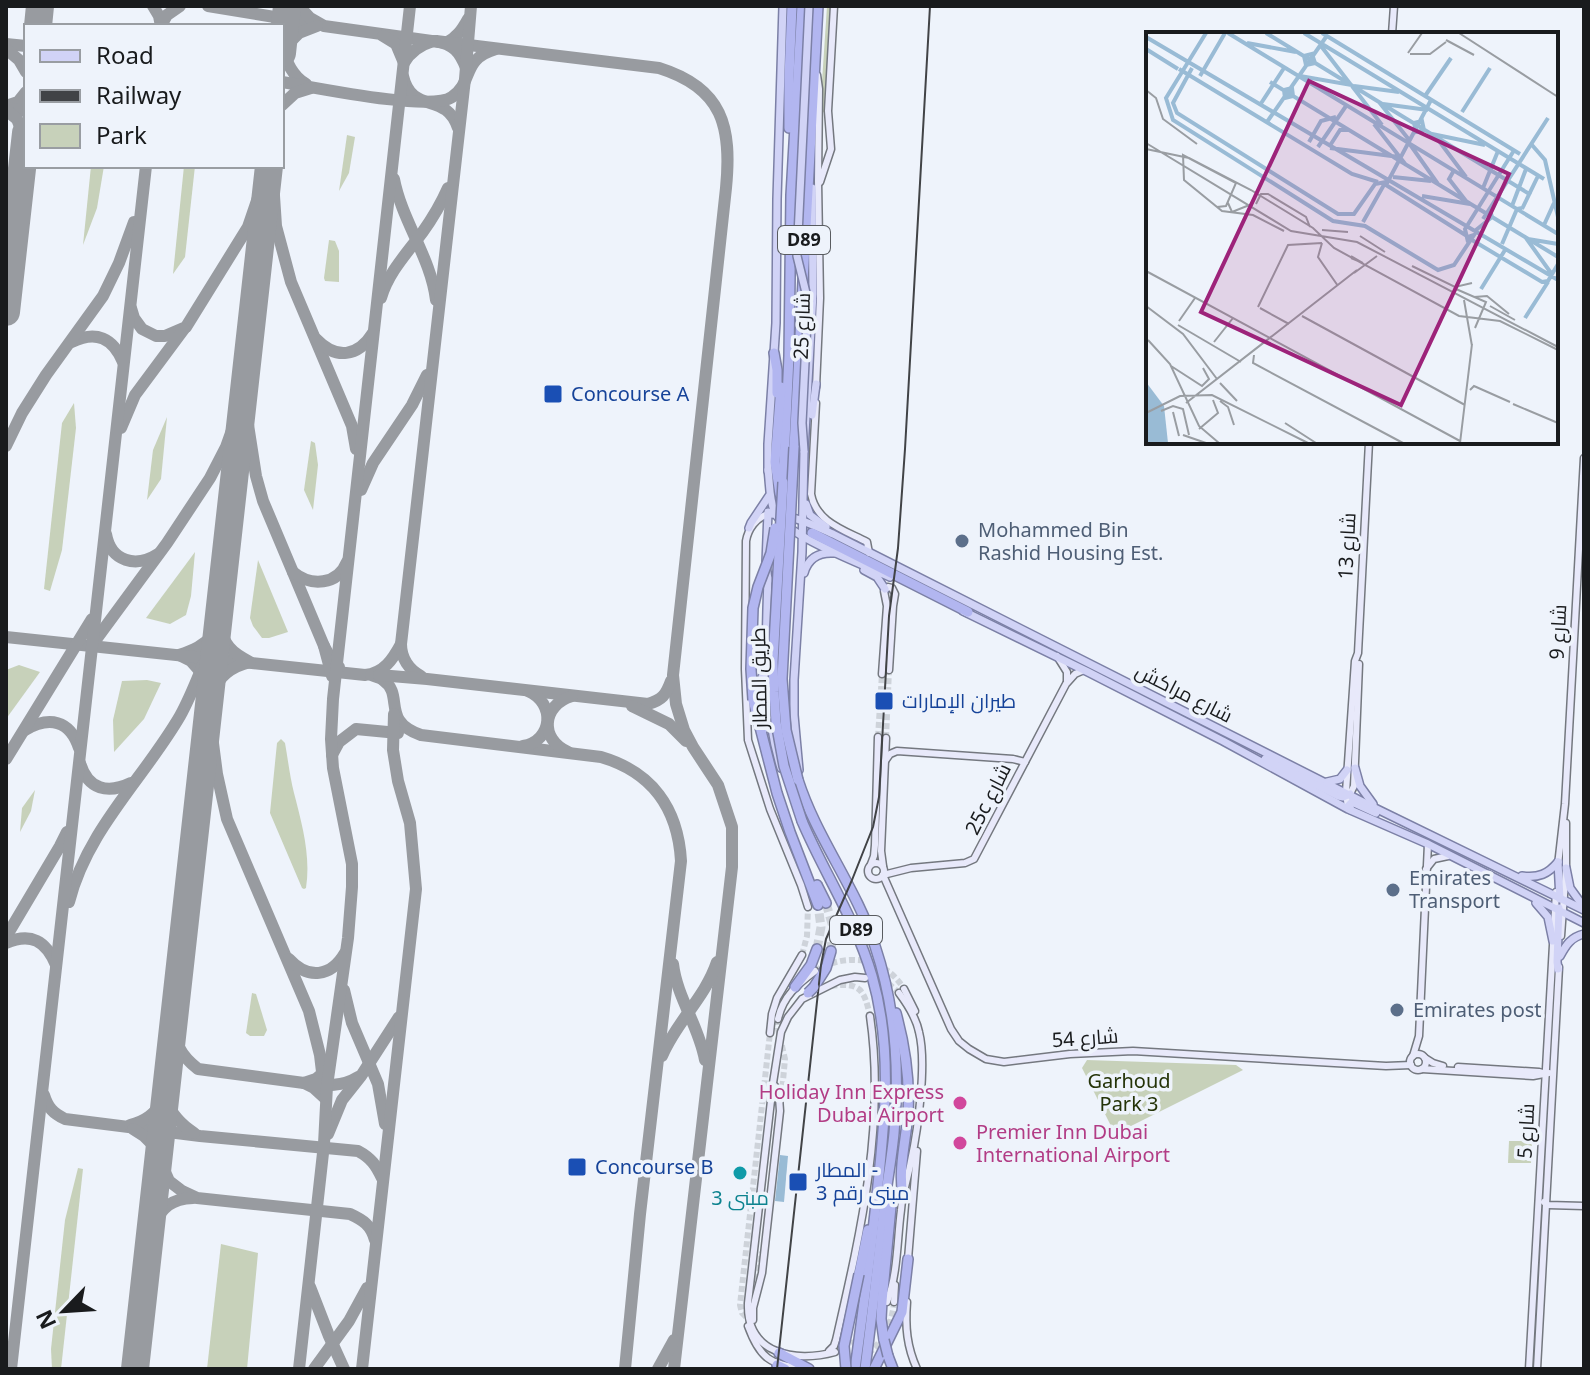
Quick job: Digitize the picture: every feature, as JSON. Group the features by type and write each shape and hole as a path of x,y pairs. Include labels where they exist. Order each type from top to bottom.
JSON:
{"highway":[{"name":"طريق المطار","path":"818,6 782,679 786,730 798,780 811,816 864,916 881,967 893,1024 896,1100 892,1152 865,1369"},
{"name":"طريق المطار","path":"797,8 789,356 774,692 784,766 802,821 856,930 877,993 884,1033 886,1104 867,1289 855,1369"},
{"path":"780,494 776,468 777,438 789,280"},
{"path":"774,353 777,438"},
{"path":"783,482 777,503 771,553 753,608 751,679 753,700 770,767 817,905"},
{"path":"807,535 968,612"},
{"path":"792,990 811,965 817,949"},
{"path":"810,992 826,968 831,951"},
{"path":"881,967 894,1001 907,1068 908,1114 901,1182 903,1196"},
{"path":"892,1152 890,1227 881,1310 884,1340 893,1369"},
{"path":"846,1369 844,1346 880,1172"},
{"path":"874,1369 902,1312 908,1259"},
{"path":"774,1350 806,1369"}],"main road":[{"path":"797,8 768,444 769,496 779,518 794,532 807,535 892,578"},
{"path":"797,8 797,256 808,301 802,423 804,496 799,520 807,535 799,594 794,702 798,780"},
{"path":"804,451 813,294 809,158"},
{"path":"805,440 810,428 816,384"},
{"path":"768,470 772,502 779,518 766,563 768,581"},
{"path":"749,528 769,496"},
{"path":"804,496 810,515 833,534"},
{"path":"779,518 799,520"},
{"path":"779,518 770,537 766,656 768,697 776,750 802,821"},
{"name":"شارع مراكش","path":"799,520 833,534 1512,874 1584,923"},
{"path":"794,532 798,549 796,639"},
{"path":"799,594 805,568 815,556 831,553 883,577 892,578"},
{"path":"851,562 877,577 885,589"},
{"name":"شارع مراكش","path":"892,578 1057,656 1350,810 1428,844 1529,896 1559,904"},
{"path":"766,656 762,669 762,700 770,767"},
{"path":"1252,757 1263,758 1338,796 1347,794"},
{"path":"1326,782 1337,781 1351,769 1377,809"},
{"path":"1350,810 1349,805 1354,802 1393,821 1404,822"},
{"path":"1512,874 1537,877 1547,873 1558,862"},
{"path":"1558,862 1558,969"},
{"path":"1566,868 1570,888 1584,911"},
{"path":"1502,883 1584,911"},
{"path":"1529,896 1546,914 1553,941"},
{"path":"1560,956 1568,942 1584,934"}],"street":[{"path":"818,193 831,149 828,111 834,6"},
{"path":"1392,32 1394,6"},
{"name":"شارع 25","path":"814,70 819,85 820,298 811,494 814,506 825,520 867,542 869,553"},
{"path":"818,143 821,152 826,153 831,133"},
{"name":"شارع 13","path":"1350,810 1347,794 1354,786 1351,769 1359,678 1369,444"},
{"name":"شارع 9","path":"1559,904 1566,868 1565,807 1584,458"},
{"path":"779,518 760,517 749,528 746,544 748,740 770,809 801,885 817,905"},
{"path":"885,589 890,587 895,594 886,672"},
{"path":"1057,656 1067,672 1066,684"},
{"name":"25c شارع","path":"883,871 965,863 978,854 1066,684 1073,675 1084,670"},
{"path":"882,738 885,761 883,871 879,878 872,879 868,871 875,845 882,738"},
{"path":"885,761 897,751 1025,762"},
{"path":"1009,759 1018,775"},
{"name":"شارع 9","path":"1558,862 1565,807"},
{"path":"1428,844 1419,1036 1412,1060 1415,1069 1533,1074 1546,1074 1554,1069"},
{"path":"1426,869 1436,858 1450,855"},
{"path":"871,864 877,862 883,871"},
{"path":"891,894 891,881 898,870"},
{"name":"شارع 54","path":"883,871 951,1029 964,1046 986,1059 1013,1061 1133,1051 1386,1066 1412,1060"},
{"name":"شارع 54","path":"872,879 891,894"},
{"name":"شارع 5","path":"1533,1369 1531,1325 1553,941 1559,904"},
{"name":"شارع 5","path":"1533,1369 1554,1069 1560,956 1559,904"},
{"path":"770,1033 779,994 802,955"},
{"path":"778,1019 792,990 815,971"},
{"path":"835,1352 800,1357 774,1350 756,1333 748,1309 781,1032 788,1017 810,992 840,980 865,978"},
{"path":"792,990 810,992"},
{"path":"901,991 917,1024 922,1061 908,1259 907,1332 917,1369"},
{"path":"773,1012 781,1008"},
{"path":"818,1356 835,1345 863,1215 876,1091 870,1016"},
{"path":"1419,1036 1425,1065 1422,1069"},
{"path":"1533,1074 1542,1064 1547,1050"},
{"path":"1412,1060 1419,1054 1443,1066 1533,1074"},
{"path":"1533,1074 1544,1093"},
{"path":"1546,1074 1550,1081 1549,1140"},
{"path":"890,1302 903,1196 918,1120"},
{"path":"1541,1147 1541,1193 1546,1204 1584,1206"},
{"path":"1547,1191 1553,1200 1561,1204"},
{"path":"750,1326 754,1340 766,1356 781,1367 806,1369"}],"green space":[{"path":"827,6 833,6 827,94 822,113 820,112"},
{"path":"347,135 355,137 349,173 339,191"},
{"path":"91,168 104,168 97,208 83,245"},
{"path":"184,168 195,168 185,257 173,274"},
{"path":"329,240 335,241 339,251 339,282 325,281 324,278"},
{"path":"74,403 76,428 62,550 50,591 44,589 62,423"},
{"path":"167,417 161,479 147,500 153,450"},
{"path":"311,441 315,443 318,465 313,510 304,490"},
{"path":"195,552 186,615 170,624 146,618"},
{"path":"258,560 288,632 269,638 262,638 250,618"},
{"path":"19,665 40,672 6,719 6,670"},
{"path":"122,681 161,683 144,719 114,752 113,720"},
{"path":"281,739 285,743 305,840 307,876 304,889 270,813 277,743"},
{"path":"35,790 31,811 20,832 22,808"},
{"path":"252,993 256,994 267,1030 264,1036 246,1033"},
{"name":"Garhoud Park 3","path":"1087,1060 1236,1065 1243,1070 1114,1132 1082,1068"},
{"path":"1509,1141 1532,1141 1531,1163 1508,1163"},
{"path":"78,1168 83,1169 61,1369 52,1369 51,1349 65,1220"},
{"path":"221,1244 258,1253 247,1369 207,1369"}],"water":[{"path":"780,1155 788,1156 784,1202 775,1201"}],"taxiway":[{"path":"37,6 39,14 43,6"},
{"path":"153,6 161,24"},
{"path":"162,24 167,15 180,6"},
{"path":"208,6 317,24"},
{"path":"299,6 310,18 324,26 446,43 459,33 468,19"},
{"path":"299,1369 324,1144 327,1086 352,887 352,864 333,768 333,699 410,6"},
{"path":"6,637 365,675 378,671 391,660 401,644 471,6"},
{"path":"284,48 299,33 317,26"},
{"path":"383,36 396,44 404,63 416,49 433,41"},
{"path":"466,68 455,50 436,41 659,68 680,76 710,99 719,113 727,146 726,188 673,675 676,704 684,730 718,785 732,827 732,867 674,1369"},
{"path":"6,44 24,46"},
{"path":"6,49 24,69"},
{"path":"284,82 397,100 440,101 459,91 477,59 496,49"},
{"path":"284,53 294,73 306,84"},
{"path":"403,76 407,88 414,95 446,110 458,128"},
{"path":"284,103 295,93 311,88"},
{"path":"6,106 18,102 24,94"},
{"path":"6,108 24,111"},
{"path":"6,110 17,119 24,136"},
{"path":"11,1369 146,168"},
{"path":"131,308 142,329 156,336 165,336 186,327 248,227 267,168"},
{"path":"272,168 276,226 291,282 352,426 356,449"},
{"path":"394,179 403,210 428,269 436,300"},
{"path":"381,298 393,272 429,222 448,188"},
{"path":"6,446 46,375 103,296 134,222"},
{"path":"121,428 135,395 184,329"},
{"path":"316,339 331,350 346,353 361,347 373,333"},
{"path":"72,342 81,338 103,338 114,347 123,362"},
{"path":"92,645 210,478 236,419 246,373"},
{"path":"361,490 373,463 412,405 427,375"},
{"path":"244,399 263,501 324,646"},
{"path":"106,534 113,551 126,560 141,561 158,554"},
{"path":"293,572 308,580 323,581 337,575 347,562"},
{"path":"212,640 221,604"},
{"path":"6,759 92,619"},
{"path":"210,695 226,673 250,662 229,647 218,624"},
{"path":"214,634 198,647 179,655 191,661 206,678 217,774 227,819 309,1011 323,1080"},
{"path":"401,644 406,663 421,676"},
{"path":"332,676 324,646 339,667"},
{"path":"69,902 89,851 166,739 203,665"},
{"path":"371,675 389,686 397,715 408,729 421,735 601,757 635,772 648,783 668,809 674,824 681,861 625,1369"},
{"path":"379,675 648,704 663,696 671,681"},
{"path":"523,746 540,737 547,721 543,704 528,691"},
{"path":"568,752 552,739 548,722 555,707 572,696"},
{"path":"632,706 669,724 686,741"},
{"path":"362,1369 416,889 410,823 393,750 394,714"},
{"path":"25,730 42,723 58,723 70,731 79,748"},
{"path":"332,755 339,742 356,729 398,733"},
{"path":"80,763 88,779 100,787 107,789 131,783"},
{"path":"6,937 67,832"},
{"path":"6,943 23,938 37,941 56,965"},
{"path":"289,959 304,970 319,973 333,967 345,953"},
{"path":"662,1056 717,962"},
{"path":"673,964 705,1060"},
{"path":"344,990 352,1023 378,1084 385,1124"},
{"path":"328,1134 342,1100 399,1017"},
{"path":"174,1021 180,1048 198,1069 304,1083 316,1079 327,1070"},
{"path":"326,1099 304,1083 338,1084 358,1077"},
{"path":"44,1095 52,1110 65,1119 358,1151 373,1162 382,1178"},
{"path":"130,1125 149,1116 165,1100 177,1119 194,1133"},
{"path":"133,1129 153,1145 169,1181 197,1198 350,1214 366,1224 375,1240"},
{"path":"151,1226 168,1205 193,1198"},
{"path":"310,1287 344,1369"},
{"path":"314,1369 349,1321 367,1288"},
{"path":"658,1369 674,1340"}],"runway":[{"path":"38,24 40,6"},
{"path":"284,34 287,6"},
{"path":"6,312 24,151"},
{"path":"135,1369 269,168"}],"tunnel":[{"path":"886,738 889,670"},
{"path":"878,737 882,674"},
{"path":"826,903 833,927 831,951"},
{"path":"817,949 821,927 818,905"},
{"path":"802,955 807,936 808,907"},
{"path":"815,971 839,961 864,961 886,970 904,989"},
{"path":"871,978 888,983 899,993"},
{"path":"831,986 848,985 859,989 870,1016"},
{"path":"778,1019 785,1059 781,1102"},
{"path":"746,1317 740,1305 770,1033"},
{"path":"758,1280 762,1252"},
{"path":"868,1354 886,1331 894,1302"},
{"path":"835,1352 860,1339"}],"railway":[{"path":"777,1369 821,965 826,939 873,827 879,797 889,616 898,548 905,449 930,6"}],"place":[{"name":"Concourse A","path":"553,394"},
{"name":"Mohammed Bin Rashid Housing Est.","path":"962,541"},
{"name":"طيران الإمارات","path":"884,701"},
{"name":"Emirates Transport","path":"1393,890"},
{"name":"Emirates post","path":"1397,1010"},
{"name":"Holiday Inn Express Dubai Airport","path":"960,1103"},
{"name":"Premier Inn Dubai International Airport","path":"960,1143"},
{"name":"Concourse B","path":"577,1167"},
{"name":"مبنى 3","path":"740,1173"},
{"name":"المطار - مبنى رقم 3","path":"798,1182"}]}
